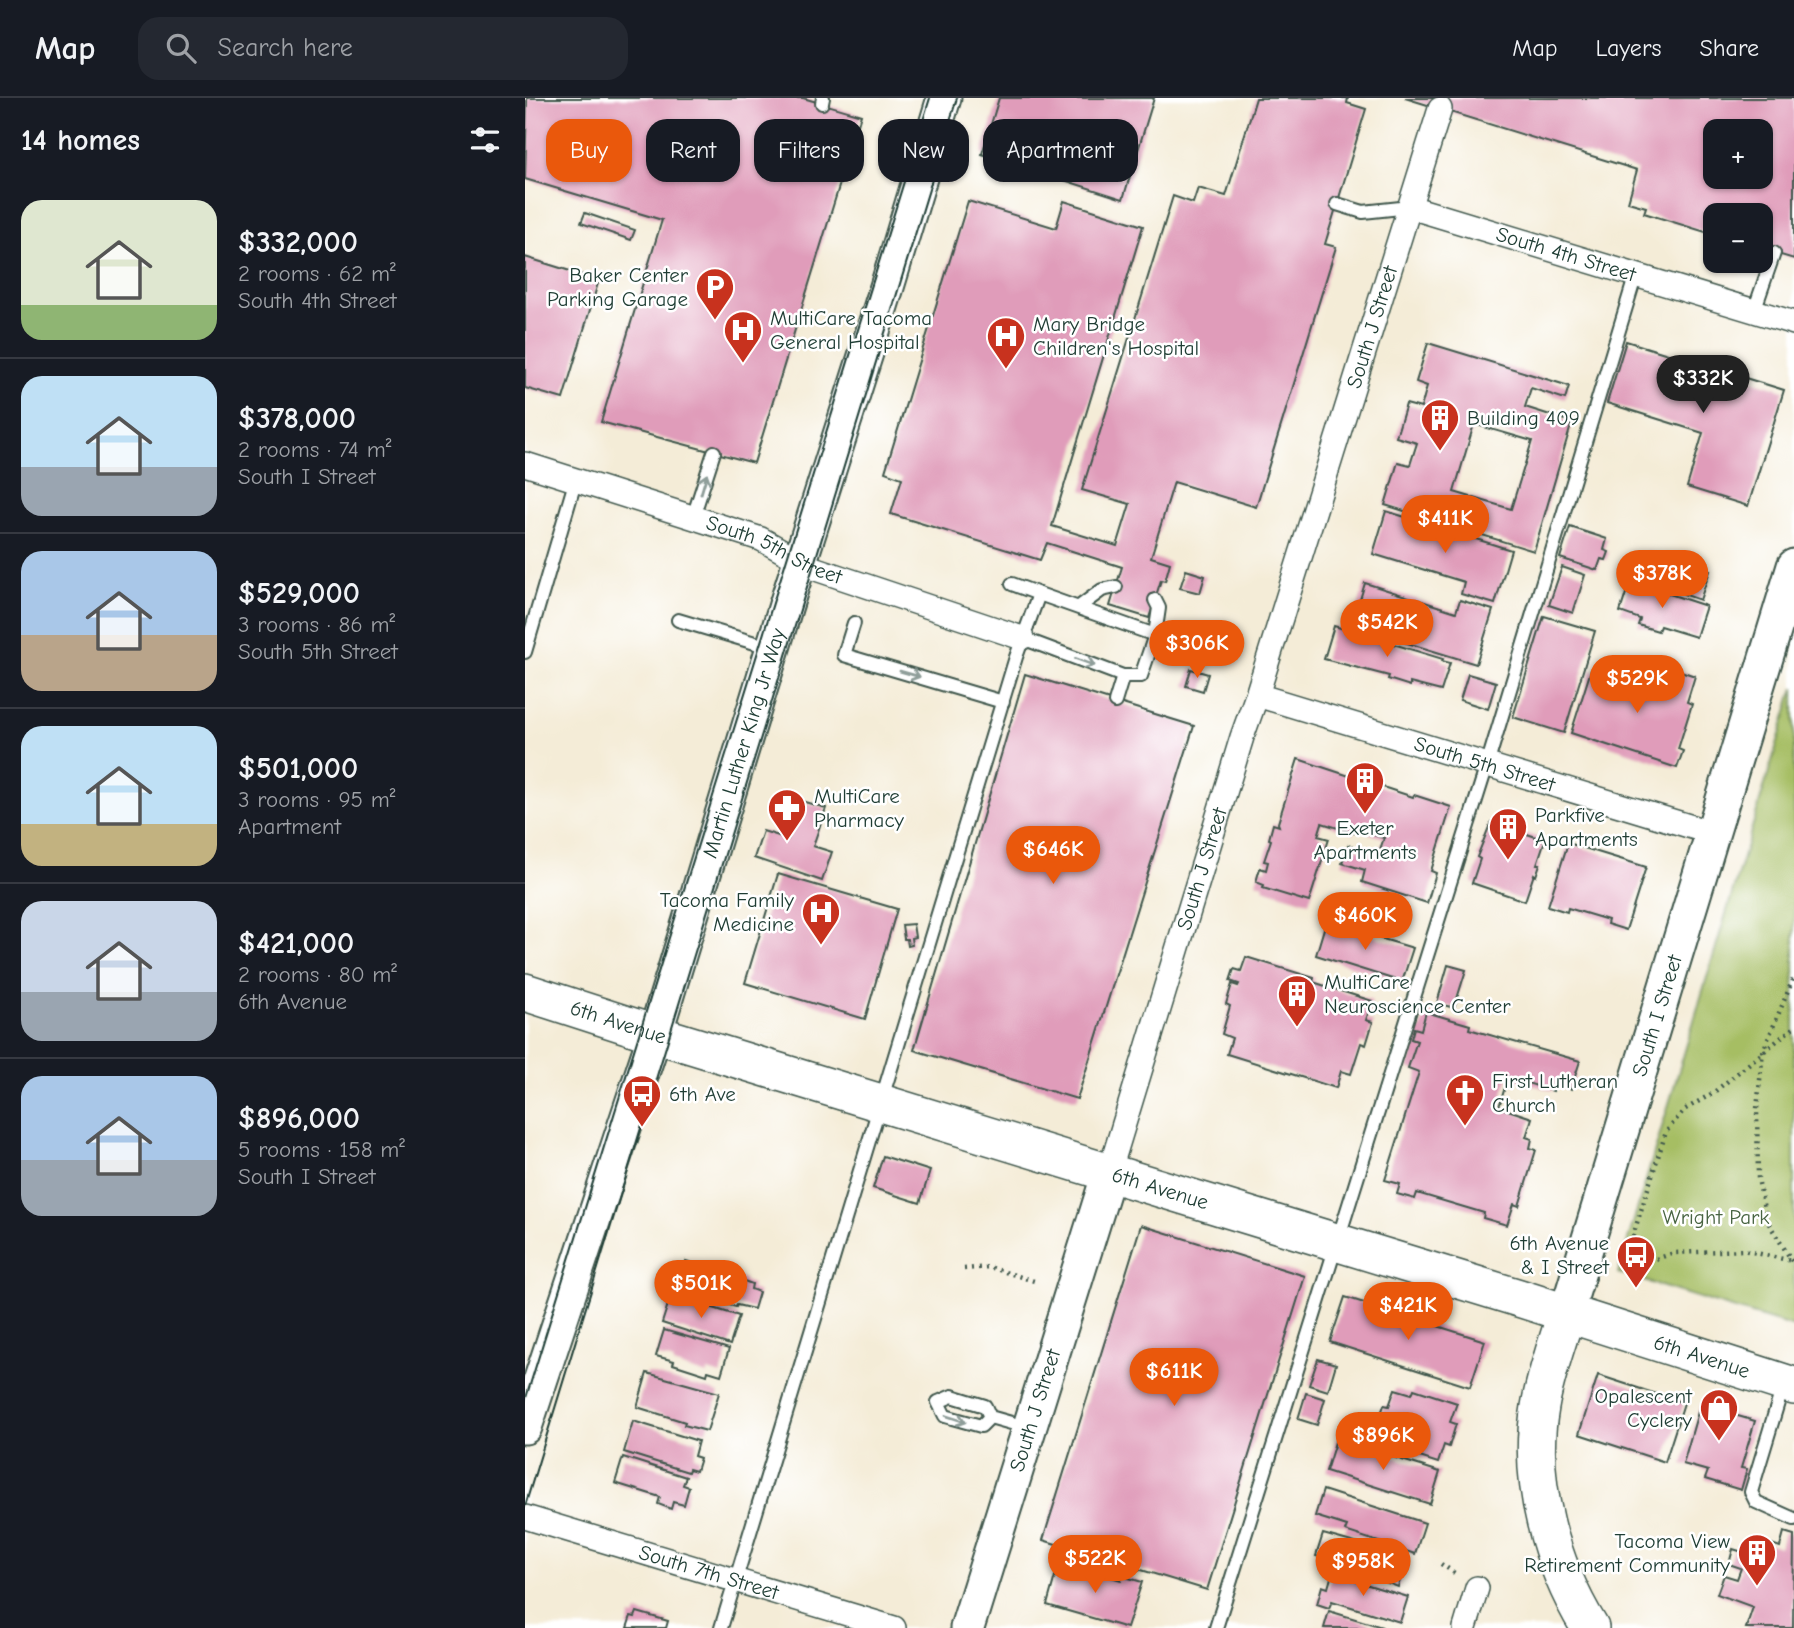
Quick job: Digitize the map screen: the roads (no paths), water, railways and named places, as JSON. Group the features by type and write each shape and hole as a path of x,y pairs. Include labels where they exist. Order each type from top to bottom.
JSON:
{"main road":[{"name":"Martin Luther King Jr Way","path":"525,1427 655,1034 944,98"},
{"name":"South I Street","path":"1590,1628 1554,1553 1537,1466 1536,1441 1540,1406 1794,566"},
{"name":"6th Avenue","path":"525,992 1789,1384"},
{"name":"South J Street","path":"967,1628 1109,1173"}],"street":[{"name":"South J Street","path":"1109,1173 1242,737 1258,695 1440,109"},
{"name":"South 4th Street","path":"1410,207 1794,323"},
{"name":"South 5th Street","path":"525,464 761,539 813,568 1021,638"},
{"name":"South 5th Street","path":"1258,695 1712,834"},
{"name":"South 7th Street","path":"525,1517 894,1628"},
{"path":"1465,1628 1477,1588"}],"lane":[{"name":"South 4th Street","path":"1337,204 1363,212 1410,207"},
{"path":"1754,311 1774,253"},
{"path":"1216,1628 1486,765 1636,274"},
{"path":"693,517 714,452"},
{"path":"525,652 576,479"},
{"path":"1012,584 1155,635"},
{"path":"1079,607 1102,590 1116,587"},
{"path":"722,1628 1021,638 1039,594"},
{"path":"1021,638 1122,676 1141,677 1155,635 1159,608 1155,600"},
{"path":"678,620 773,648"},
{"path":"854,623 844,655 1003,702"},
{"path":"1115,702 1122,676"},
{"path":"1789,1384 1751,1492 1756,1502 1794,1519"},
{"path":"991,1417 1029,1428"}],"tram line":[{"path":"525,1401 930,98"},
{"path":"525,1506 957,98"}],"place":[{"name":"Baker Center Parking Garage","path":"715,321"},
{"name":"MultiCare Tacoma General Hospital","path":"743,364"},
{"name":"Mary Bridge Children's Hospital","path":"1006,370"},
{"name":"Building 409","path":"1440,452"},
{"name":"Exeter Apartments","path":"1365,815"},
{"name":"MultiCare Pharmacy","path":"787,842"},
{"name":"Parkfive Apartments","path":"1508,861"},
{"name":"Tacoma Family Medicine","path":"821,946"},
{"name":"MultiCare Neuroscience Center","path":"1297,1028"},
{"name":"First Lutheran Church","path":"1465,1127"},
{"name":"6th Ave","path":"642,1128"},
{"name":"6th Avenue & I Street","path":"1636,1289"},
{"name":"Opalescent Cyclery","path":"1719,1442"},
{"name":"Tacoma View Retirement Community","path":"1757,1587"}],"park label":[{"name":"Wright Park","path":"1716,1217"}]}
